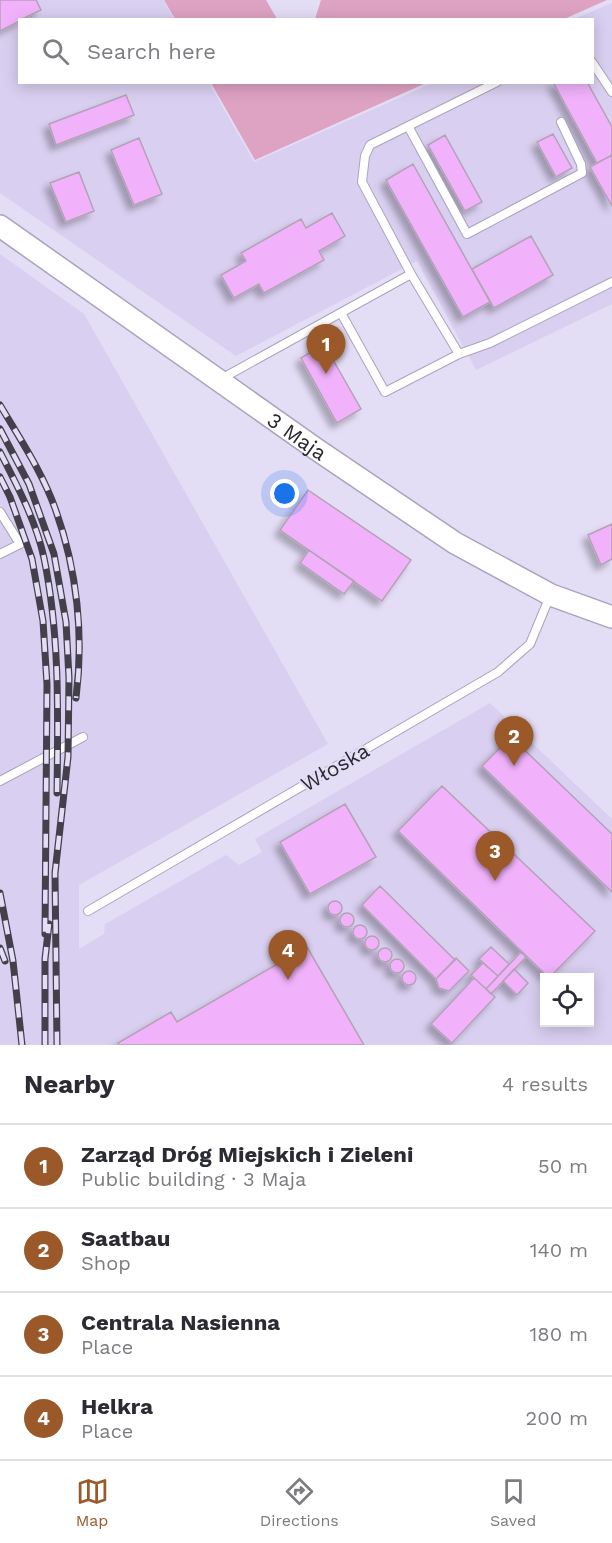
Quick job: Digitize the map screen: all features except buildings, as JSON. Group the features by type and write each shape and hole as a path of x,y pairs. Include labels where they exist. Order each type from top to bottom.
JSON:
{"street":[{"name":"3 Maja","path":"0,226 316,449 455,543 551,595 612,617"}],"lane":[{"path":"594,65 612,92"},
{"path":"459,354 411,274 362,182 365,156 370,145 493,84"},
{"path":"408,126 467,234 582,173 581,164 561,122"},
{"path":"220,380 411,274"},
{"path":"341,313 385,392 459,354 490,343 612,282"},
{"path":"0,512 20,544 0,554"},
{"name":"Włoska","path":"88,911 498,672 530,644 551,595"},
{"path":"0,780 83,737"}],"shaded area":[{"path":"0,0 163,0 173,18 18,18 18,84 210,84 254,162 431,84 594,84 594,18 576,18 612,3 612,304 476,370 417,261 236,356 0,193"},
{"path":"164,0 266,0 276,18 174,18"},
{"path":"321,0 607,0 566,18 315,18"},
{"path":"212,84 424,84 255,160"},
{"path":"0,254 84,314 328,744 79,885 79,949 104,934 105,924 226,855 239,865 262,852 255,839 490,703 612,819 612,1045 0,1045"}],"railway":[{"path":"0,405 45,483 69,556 79,627 76,698"},
{"path":"0,429 29,484 54,554 66,622 69,678 68,757 55,873 57,1045"},
{"path":"0,452 36,530 49,587 57,675 57,793"},
{"path":"0,477 10,497 32,559 43,621 47,684 45,934"},
{"path":"0,893 13,961 22,1045"},
{"path":"45,1045 45,959 49,924"},
{"path":"0,948 5,961"}],"place":[{"name":"Zarząd Dróg Miejskich i Zieleni","path":"326,374"},
{"name":"Saatbau","path":"514,766"},
{"name":"Centrala Nasienna","path":"495,881"},
{"name":"Helkra","path":"288,980"}]}
